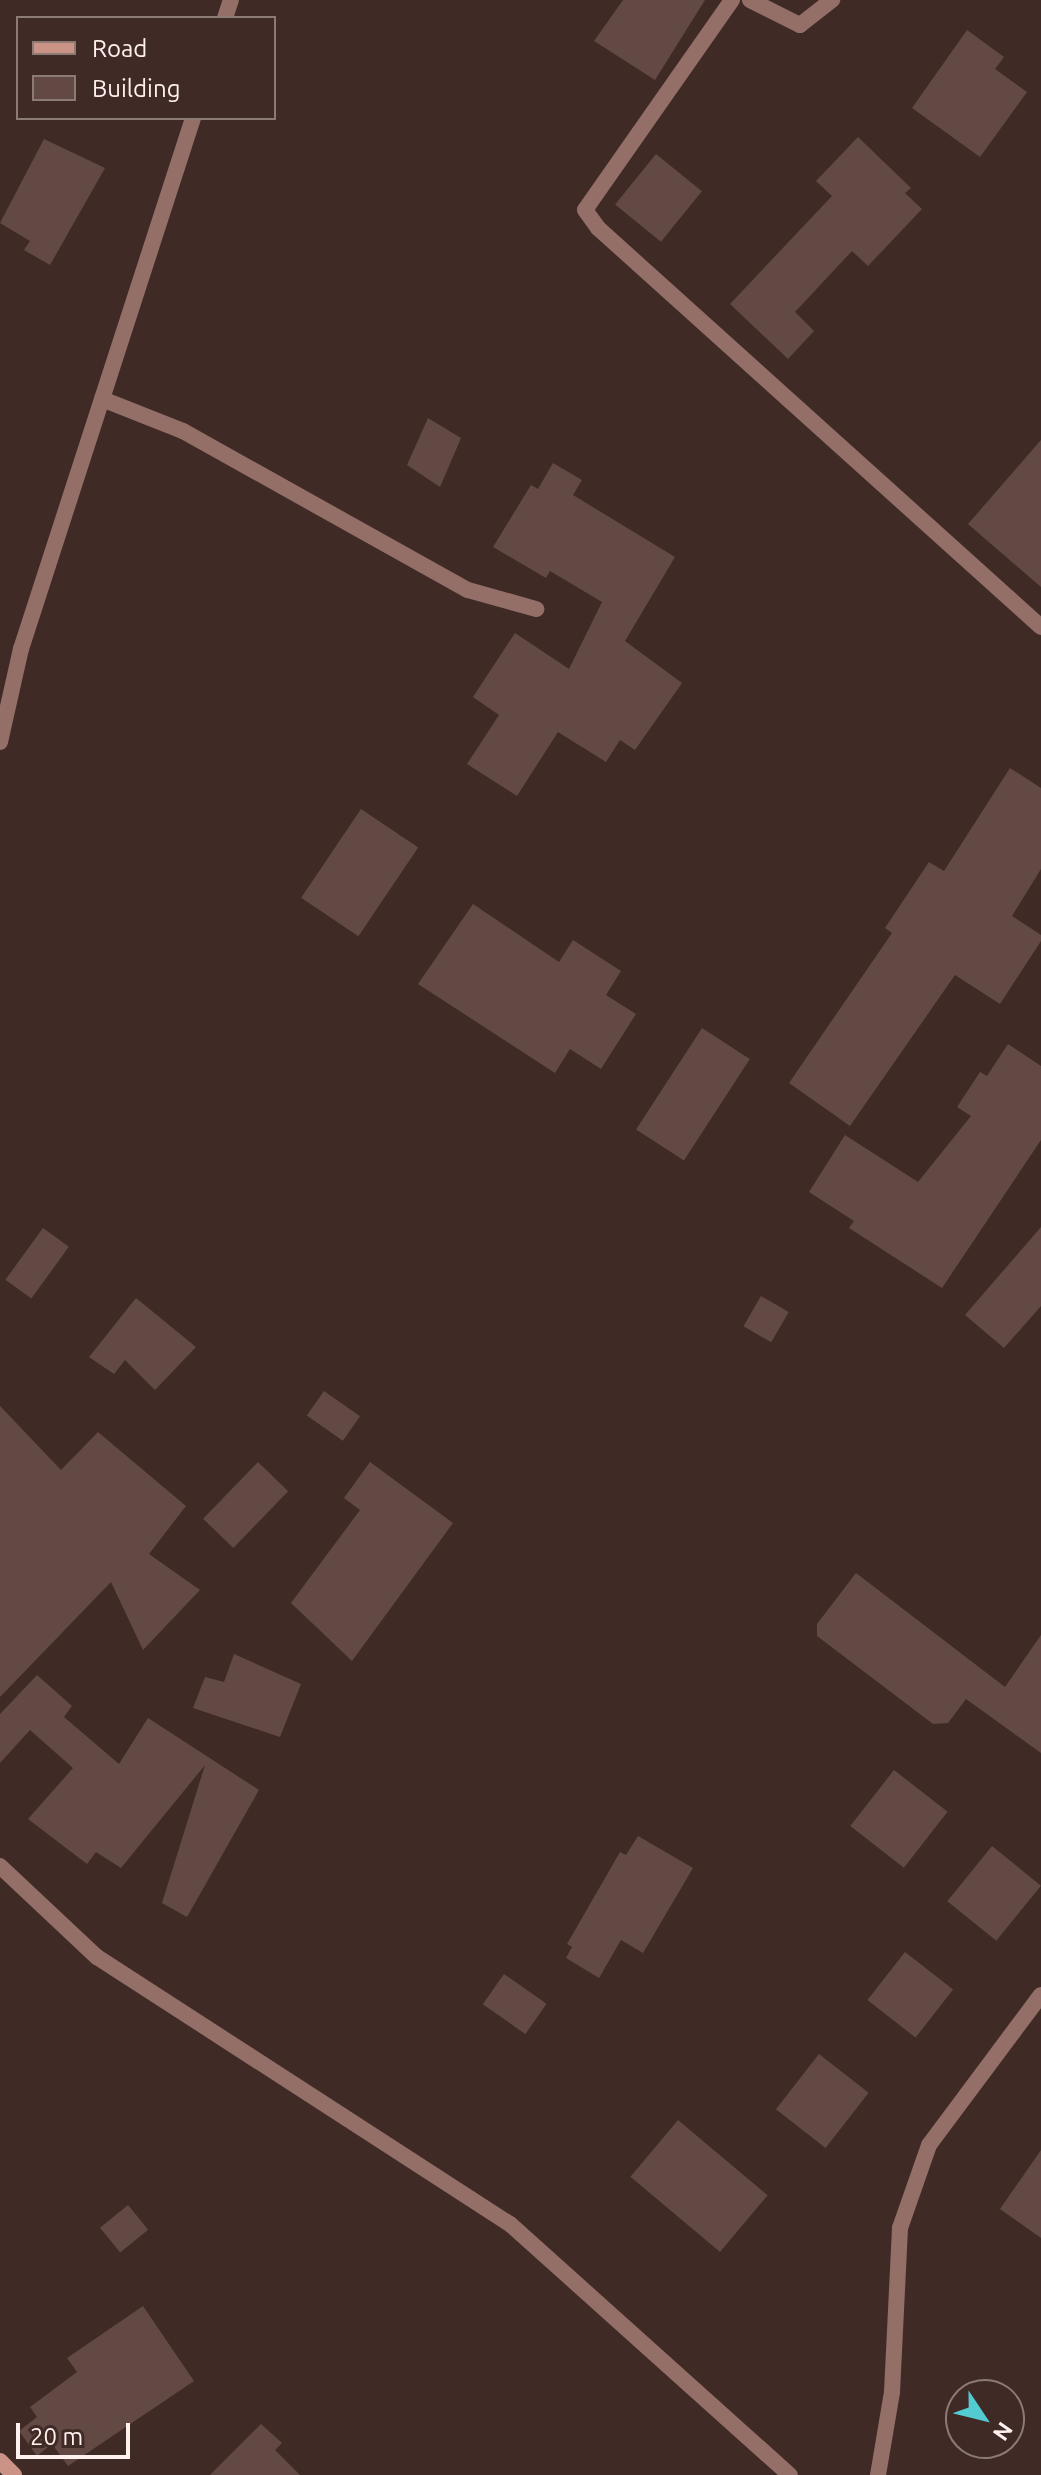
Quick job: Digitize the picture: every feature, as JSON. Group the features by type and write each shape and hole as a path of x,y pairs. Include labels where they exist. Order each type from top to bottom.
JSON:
{"main road":[{"path":"0,2461 14,2475"}],"street":[{"path":"732,0 585,210 598,228 1041,627"},
{"path":"750,0 800,25 832,0"},
{"path":"0,742 21,649 192,120"},
{"path":"102,399 183,431 468,590 536,609"},
{"path":"0,1866 97,1957 510,2224 790,2475"},
{"path":"878,2475 892,2392 900,2228 929,2145 1041,1995"}],"building":[{"path":"623,0 705,0 655,80 594,41"},
{"path":"967,30 1004,57 995,69 1027,92 980,157 912,108"},
{"path":"858,137 911,188 905,193 922,209 868,266 852,251 795,312 814,331 788,359 730,304 832,196 816,181"},
{"path":"44,139 105,168 50,265 24,250 30,241 0,223"},
{"path":"656,154 702,191 661,242 615,205"},
{"path":"428,418 461,438 440,487 407,465"},
{"path":"1041,440 1041,587 968,524"},
{"path":"553,463 582,480 573,495 675,557 625,641 682,683 635,750 620,740 606,762 558,732 517,796 467,764 499,715 473,697 515,633 569,669 602,602 550,571 546,578 493,547 531,485 538,489"},
{"path":"1010,768 1041,788 1041,869 1012,916 1041,935 1041,941 1000,1004 955,975 850,1126 789,1083 892,933 885,928 929,862 944,871"},
{"path":"361,809 418,848 358,936 301,898"},
{"path":"473,904 559,962 573,940 621,971 606,995 636,1014 601,1069 570,1049 555,1073 418,984"},
{"path":"702,1028 750,1059 684,1161 636,1129"},
{"path":"1008,1044 1041,1066 1041,1140 942,1288 849,1228 854,1221 809,1192 845,1135 918,1182 971,1116 957,1107 980,1072 987,1076"},
{"path":"1041,1227 1041,1306 1004,1348 965,1315"},
{"path":"43,1228 69,1247 31,1299 5,1280"},
{"path":"761,1296 789,1312 771,1342 744,1326"},
{"path":"136,1298 196,1347 155,1390 125,1360 114,1374 89,1357"},
{"path":"324,1391 360,1416 343,1441 307,1416"},
{"path":"0,1406 61,1470 98,1432 186,1506 149,1554 200,1590 143,1650 111,1582 0,1697"},
{"path":"258,1462 288,1491 233,1548 203,1519"},
{"path":"370,1462 453,1523 352,1661 291,1603 360,1510 344,1498"},
{"path":"856,1573 1005,1687 1041,1635 1041,1753 966,1699 948,1723 933,1724 817,1636 817,1624"},
{"path":"234,1654 301,1684 280,1737 193,1708 205,1677 224,1682"},
{"path":"37,1675 72,1706 64,1717 119,1764 148,1718 259,1790 187,1917 162,1903 205,1765 121,1868 96,1852 87,1864 28,1819 73,1768 30,1730 0,1763 0,1714"},
{"path":"894,1770 948,1812 904,1868 850,1826"},
{"path":"638,1836 693,1868 643,1953 621,1940 599,1978 566,1958 572,1947 567,1944 620,1852 626,1855"},
{"path":"992,1846 1041,1886 996,1941 947,1901"},
{"path":"905,1952 953,1990 916,2038 867,2000"},
{"path":"504,1974 547,2004 525,2034 483,2004"},
{"path":"819,2054 869,2093 826,2148 776,2109"},
{"path":"678,2120 768,2195 720,2252 630,2177"},
{"path":"1041,2150 1041,2238 1000,2209"},
{"path":"128,2205 148,2230 120,2253 100,2228"},
{"path":"143,2306 194,2381 68,2466 52,2444 37,2456 19,2431 37,2417 30,2407 77,2372 67,2358"},
{"path":"261,2424 282,2443 275,2450 300,2475 210,2475"}]}
